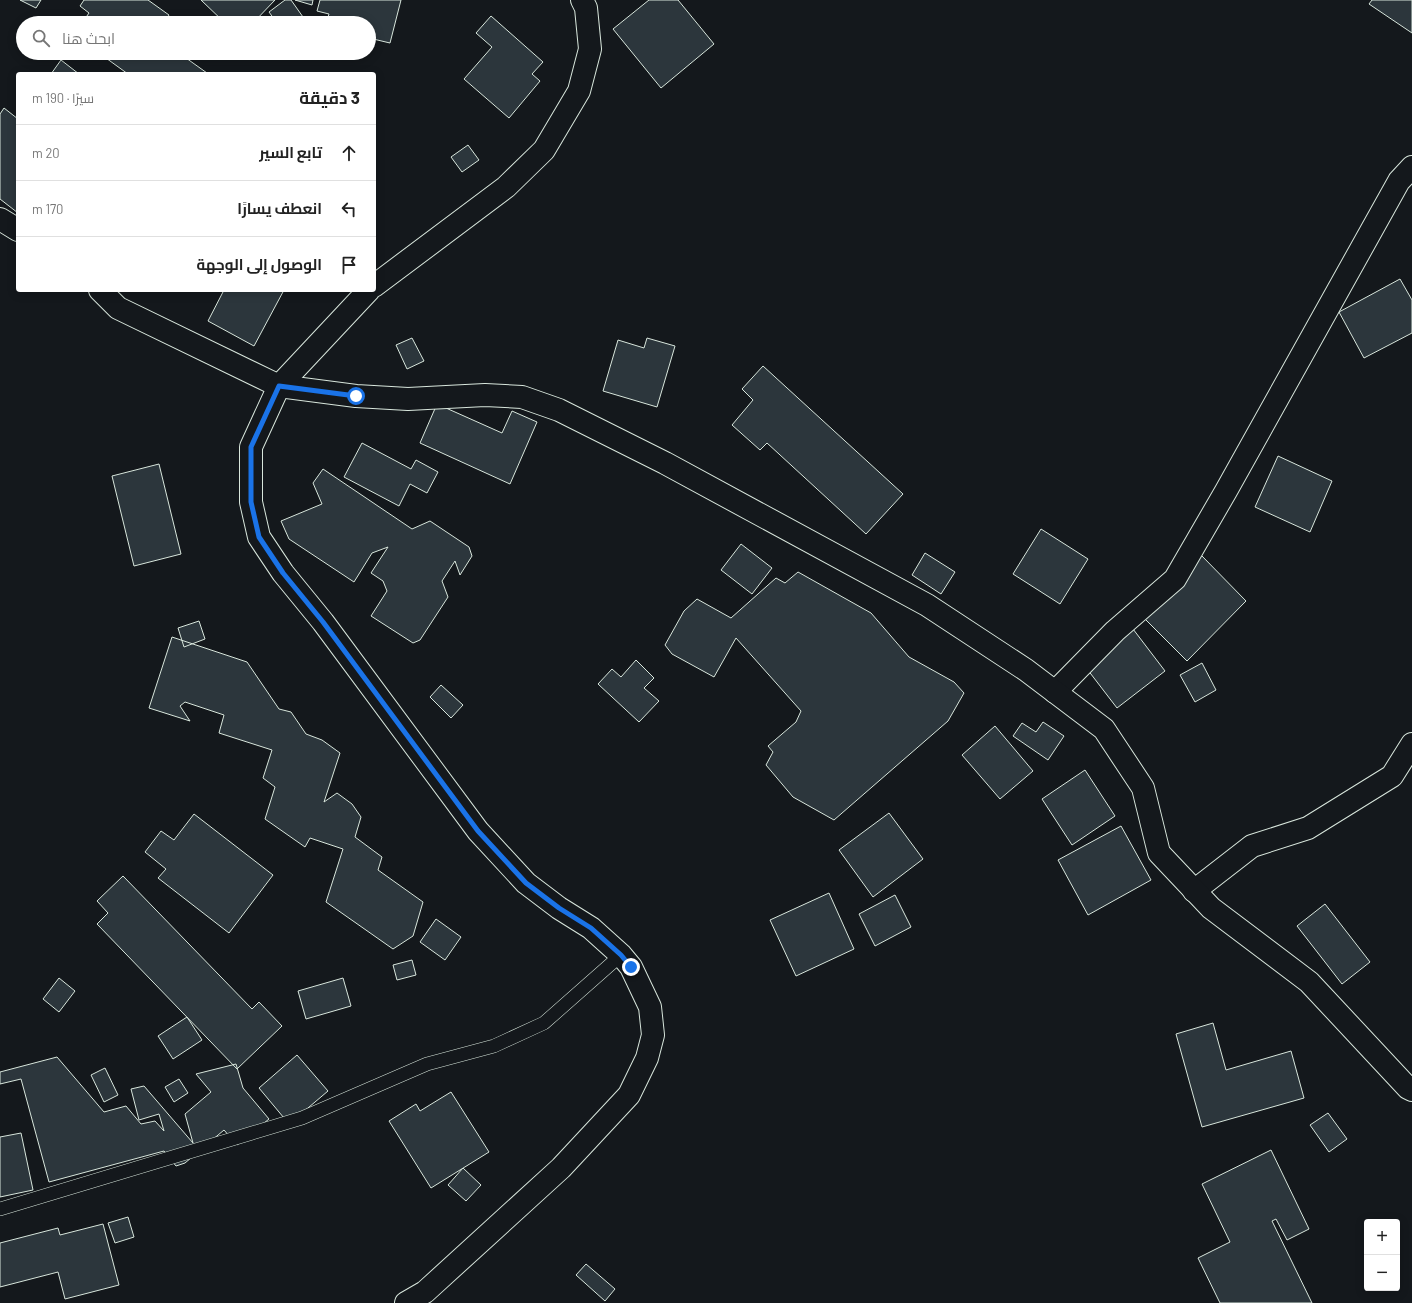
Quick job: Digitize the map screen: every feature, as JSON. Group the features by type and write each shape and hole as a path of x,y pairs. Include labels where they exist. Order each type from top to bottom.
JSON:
{"street":[{"path":"376,284 506,187 544,150 579,91 590,49 586,8 582,0"},
{"path":"1055,692 1116,631 1175,579 1226,492 1399,181 1412,168"},
{"path":"0,220 16,229"},
{"path":"102,292 118,308 279,386 356,396 408,399 485,395 522,397 559,410 665,463 927,605 1026,670 1104,729 1143,788 1159,853 1211,908 1309,982 1408,1088 1412,1090"},
{"path":"368,292 279,386 251,447 251,502 259,537 283,573 323,622 478,831 526,883 559,908 591,928 621,955 631,967 650,1007 653,1036 648,1058 629,1095 550,1178 431,1287 406,1303"},
{"path":"1194,891 1252,846 1308,828 1392,776 1412,744"}],"lane":[{"path":"0,1209 302,1118 428,1064 494,1046 544,1023 621,955"}],"building":[{"path":"20,0 41,0 36,8"},
{"path":"84,0 148,0 169,15 87,16 89,13 80,6"},
{"path":"201,0 275,0 260,16 218,16"},
{"path":"285,0 291,0 302,16 272,16 269,12"},
{"path":"295,0 313,0 312,5"},
{"path":"320,0 401,0 390,43 376,40 376,16 328,16 329,14 317,11"},
{"path":"649,0 678,0 714,44 661,88 613,29"},
{"path":"1372,0 1412,0 1412,33 1369,4"},
{"path":"491,16 543,62 532,74 540,81 509,118 464,79 492,47 476,33"},
{"path":"61,60 76,72 52,72"},
{"path":"109,60 189,60 206,72 125,72"},
{"path":"4,108 16,117 16,211 0,199 0,114"},
{"path":"468,145 479,160 462,172 451,157"},
{"path":"1400,279 1412,300 1412,333 1364,358 1339,312"},
{"path":"223,292 283,292 254,346 208,321"},
{"path":"412,338 424,361 407,369 396,345"},
{"path":"647,338 675,346 657,407 603,391 618,340 644,348"},
{"path":"763,366 903,494 866,534 767,443 760,450 732,425 753,400 742,389"},
{"path":"437,404 502,433 512,411 537,422 510,484 420,443"},
{"path":"362,443 411,469 416,460 438,472 427,493 410,484 399,506 344,477"},
{"path":"1278,456 1332,481 1310,532 1255,507"},
{"path":"159,464 181,554 134,566 112,476"},
{"path":"323,469 412,529 430,521 469,547 472,556 460,575 455,561 442,581 448,597 420,640 413,643 371,616 387,591 383,581 371,573 388,547 372,553 354,582 289,539 281,521 322,504 313,483"},
{"path":"1041,529 1088,559 1060,604 1013,574"},
{"path":"741,544 772,568 752,594 721,570"},
{"path":"925,553 955,572 941,594 912,575"},
{"path":"1201,555 1246,601 1187,661 1141,615"},
{"path":"798,572 871,613 909,657 954,682 964,693 948,721 834,820 793,797 766,765 773,752 768,746 796,722 801,711 736,638 714,677 672,654 665,645 684,611 697,599 731,618 776,578 785,583"},
{"path":"199,621 205,639 184,647 178,628"},
{"path":"1133,629 1165,671 1117,708 1084,665"},
{"path":"172,637 247,662 279,709 291,712 306,734 322,740 340,753 324,802 337,793 352,804 361,817 355,837 382,857 378,870 423,902 413,936 393,949 326,902 343,849 310,838 305,847 265,819 275,787 263,778 272,750 219,733 224,715 185,702 180,706 190,721 149,708"},
{"path":"636,660 654,678 644,688 659,701 639,722 598,684 612,669 621,677"},
{"path":"1202,663 1216,690 1195,702 1180,675"},
{"path":"441,685 463,705 451,718 430,697"},
{"path":"1043,722 1064,736 1048,760 1013,736 1022,723 1036,732"},
{"path":"995,726 1033,771 1000,799 962,755"},
{"path":"1085,770 1115,816 1072,845 1042,799"},
{"path":"889,813 923,859 873,897 839,850"},
{"path":"194,814 273,875 229,933 158,878 166,869 145,852 161,831 174,840"},
{"path":"1121,826 1151,880 1088,915 1058,860"},
{"path":"123,876 252,1009 259,1002 282,1026 237,1069 97,924 108,913 97,901"},
{"path":"829,893 854,949 796,976 770,920"},
{"path":"895,895 911,927 875,946 859,914"},
{"path":"1325,904 1370,962 1342,984 1297,926"},
{"path":"436,919 461,937 445,960 420,942"},
{"path":"412,960 416,975 397,980 393,965"},
{"path":"59,978 75,991 59,1012 43,999"},
{"path":"343,978 351,1006 306,1019 298,991"},
{"path":"187,1017 202,1040 173,1059 158,1036"},
{"path":"1213,1023 1226,1070 1291,1051 1304,1098 1202,1127 1176,1034"},
{"path":"297,1055 328,1091 289,1124 259,1088"},
{"path":"57,1057 104,1112 126,1106 141,1124 155,1121 164,1131 159,1114 139,1120 131,1089 144,1086 193,1143 185,1114 211,1092 196,1074 236,1064 243,1088 269,1119 237,1145 224,1130 185,1163 176,1166 164,1151 49,1182 21,1079 0,1084 0,1072"},
{"path":"105,1068 118,1095 104,1102 91,1075"},
{"path":"179,1079 188,1093 174,1102 165,1087"},
{"path":"451,1092 489,1152 431,1188 389,1121 416,1104 420,1111"},
{"path":"1328,1113 1347,1139 1329,1152 1310,1125"},
{"path":"21,1133 33,1190 0,1197 0,1137"},
{"path":"1271,1150 1309,1229 1287,1240 1276,1219 1272,1221 1312,1303 1220,1303 1198,1258 1230,1242 1202,1184"},
{"path":"463,1168 481,1185 466,1201 448,1185"},
{"path":"128,1217 134,1237 115,1243 108,1223"},
{"path":"103,1224 119,1285 65,1299 58,1272 0,1287 0,1243 58,1228 60,1235"},
{"path":"586,1264 615,1289 605,1301 576,1275"}],"route":[{"path":"356,396 279,386 251,447 251,502 259,537 283,573 323,622 478,831 526,883 559,908 591,928 621,955 631,967"}]}
